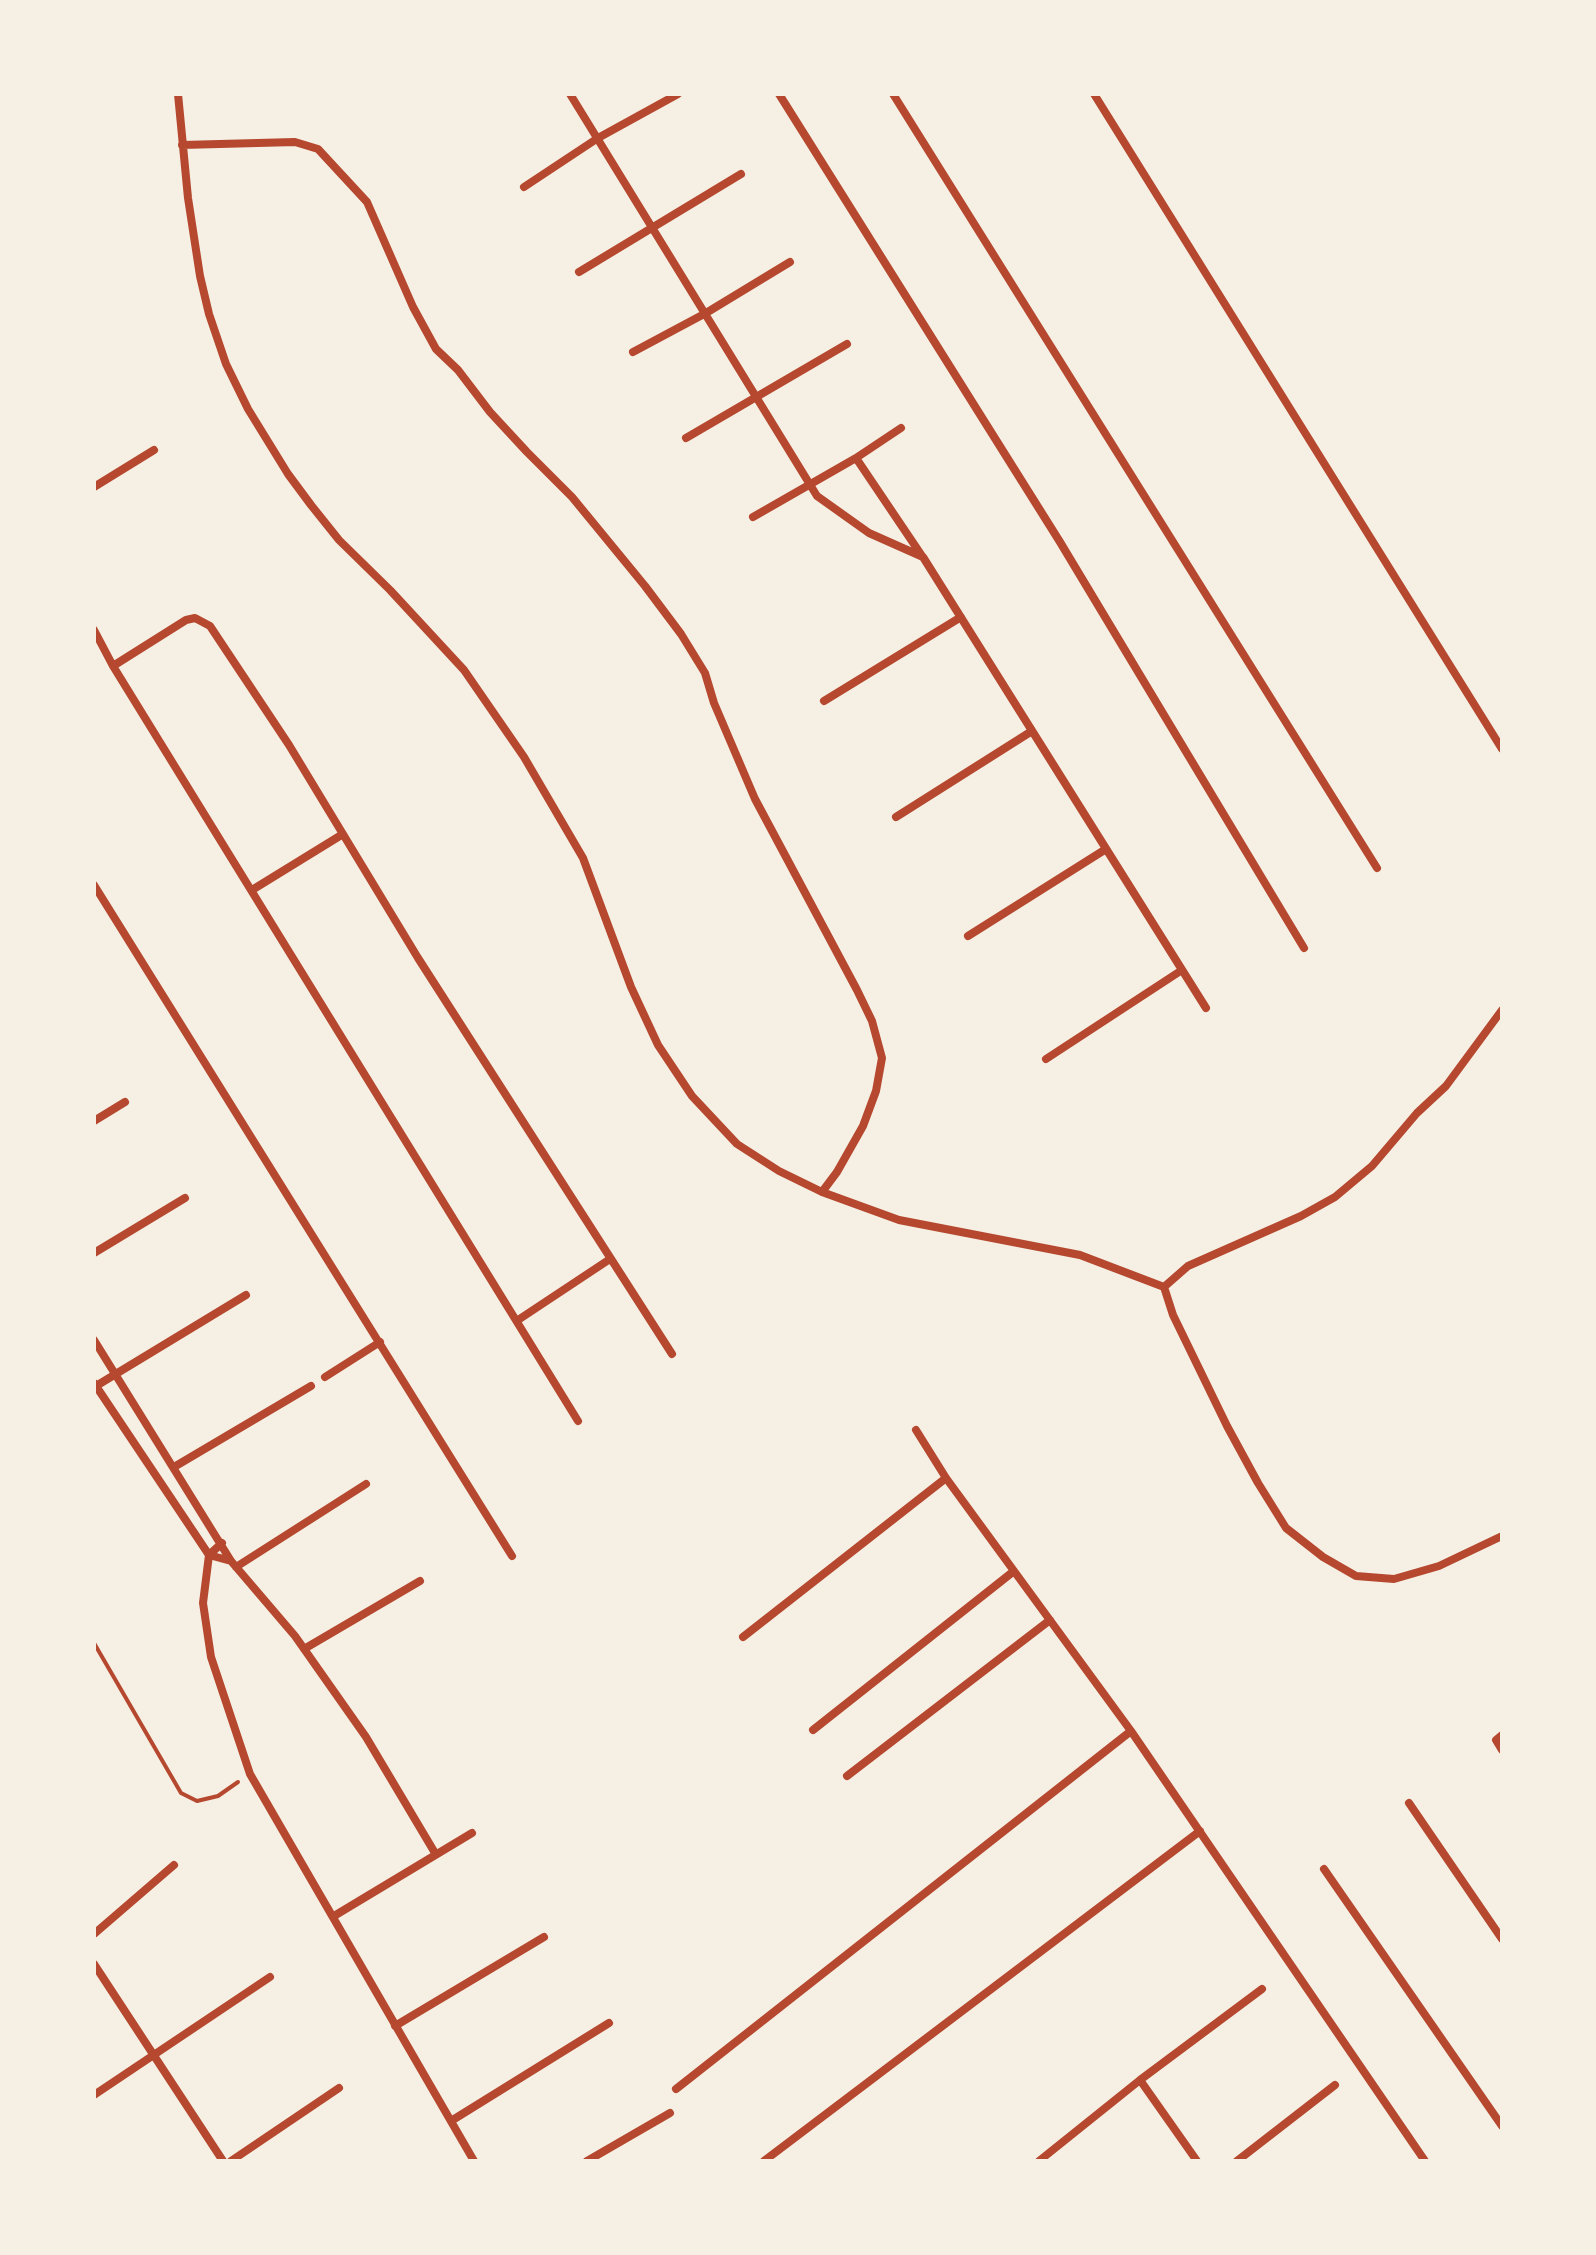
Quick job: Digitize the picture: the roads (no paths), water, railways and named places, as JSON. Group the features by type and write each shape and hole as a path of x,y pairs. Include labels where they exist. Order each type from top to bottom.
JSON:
{"street":[{"path":"178,94 200,276 226,364 248,409 311,505 339,540 464,670 516,744 583,858 631,987 658,1045 692,1096 737,1144 779,1171 822,1192 899,1220 1080,1255 1164,1287"},
{"path":"570,94 817,496 869,533 923,557"},
{"path":"524,187 598,138 678,94"},
{"path":"779,94 1060,542 1304,948"},
{"path":"893,94 1377,868"},
{"path":"1094,94 1502,749"},
{"path":"182,145 295,142 318,149 367,202 407,294 436,349 458,370 490,412 572,497 645,586 705,673 714,703 755,799 857,990 872,1021 882,1058 876,1091 863,1126 822,1192"},
{"path":"579,272 741,174"},
{"path":"633,352 706,313 790,262"},
{"path":"686,438 847,344"},
{"path":"753,517 856,458 901,428"},
{"path":"94,487 154,450"},
{"path":"856,458 923,557 1206,1008"},
{"path":"824,701 961,617"},
{"path":"113,666 186,620 195,618 210,626 280,731 418,958 672,1354"},
{"path":"94,630 113,666 578,1421"},
{"path":"896,817 1032,731"},
{"path":"252,890 343,834"},
{"path":"968,936 1106,849"},
{"path":"94,885 512,1556"},
{"path":"1046,1059 1182,970"},
{"path":"1164,1287 1188,1266 1301,1216 1335,1197 1372,1166 1417,1113 1446,1086 1502,1010"},
{"path":"94,1121 125,1102"},
{"path":"94,1253 185,1198"},
{"path":"518,1320 610,1259"},
{"path":"1164,1287 1173,1315 1258,1483 1286,1528 1323,1557 1356,1576 1394,1579 1439,1566 1502,1536"},
{"path":"234,1564 209,1555 95,1384 246,1295"},
{"path":"94,1340 234,1564 304,1649 366,1737 435,1853"},
{"path":"325,1377 380,1342"},
{"path":"174,1467 311,1386"},
{"path":"916,1430 946,1478 1131,1731 1425,2161"},
{"path":"743,1637 946,1478"},
{"path":"234,1564 366,1484"},
{"path":"222,1543 209,1555 203,1603 211,1657 250,1774 474,2161"},
{"path":"813,1730 1014,1571"},
{"path":"304,1649 420,1581"},
{"path":"847,1776 1050,1620"},
{"path":"676,2089 1131,1731"},
{"path":"1502,1735 1496,1740 1502,1750"},
{"path":"1409,1803 1502,1939"},
{"path":"764,2161 1200,1831"},
{"path":"334,1916 472,1833"},
{"path":"94,1934 174,1865"},
{"path":"1324,1869 1502,2126"},
{"path":"395,2026 544,1937"},
{"path":"94,1964 223,2161"},
{"path":"94,2095 270,1977"},
{"path":"1039,2161 1140,2080 1262,1989"},
{"path":"451,2121 609,2023"},
{"path":"1140,2080 1197,2161"},
{"path":"1237,2161 1335,2085"},
{"path":"231,2161 339,2088"},
{"path":"587,2161 670,2113"}]}
